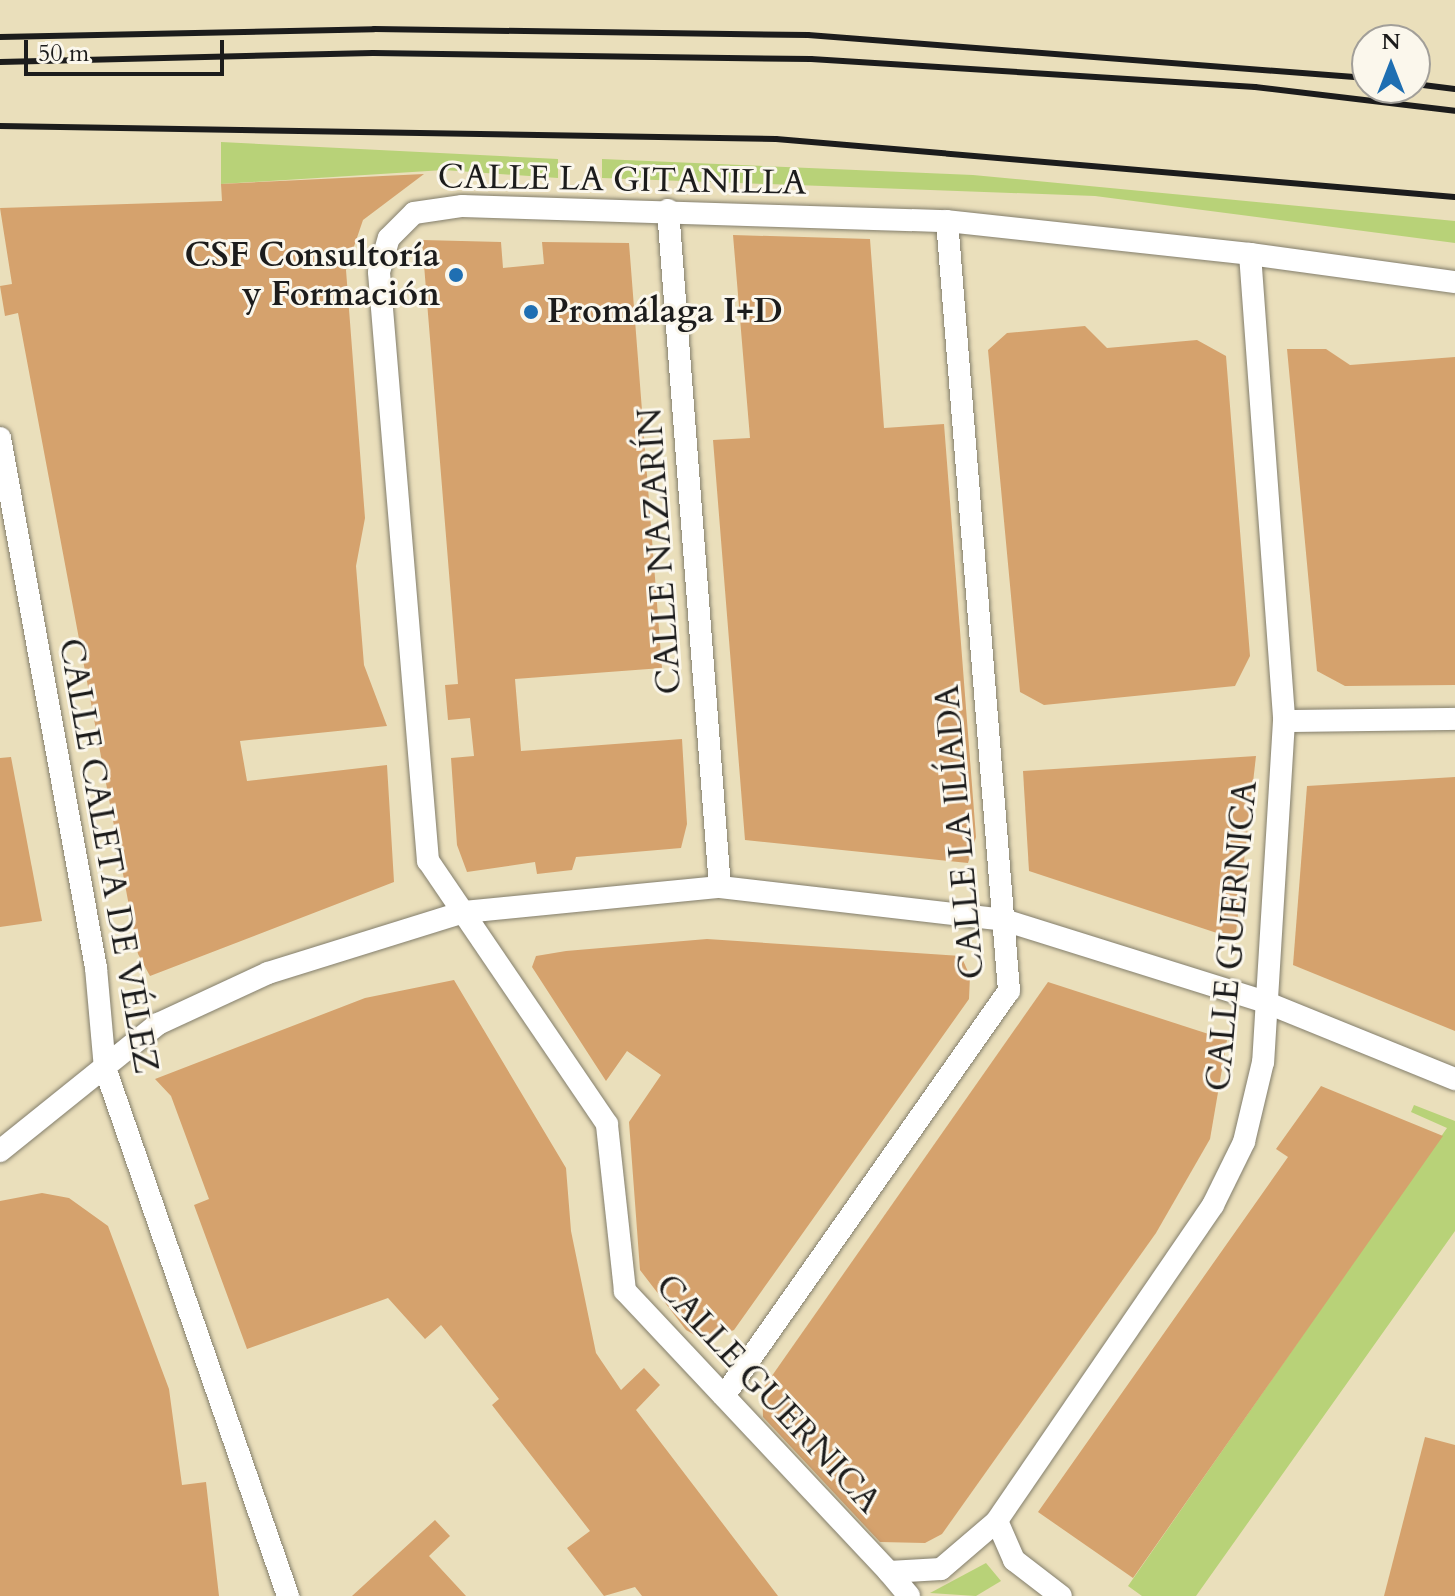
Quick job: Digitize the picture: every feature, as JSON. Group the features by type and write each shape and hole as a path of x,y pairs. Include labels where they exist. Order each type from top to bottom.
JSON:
{"street":[{"name":"CALLE LA GITANILLA","path":"464,912 428,861 379,272 389,238 414,213 462,206 947,221 1250,254 1455,282"},
{"name":"CALLE NAZARÍN","path":"668,210 720,887"},
{"name":"CALLE LA ILÍADA","path":"724,1396 1009,991 947,221"},
{"name":"CALLE GUERNICA","path":"889,1572 941,1569 997,1521 1213,1205 1244,1142 1263,1062 1284,721 1250,254"},
{"name":"CALLE CALETA DE VÉLEZ","path":"0,438 96,968 105,1068 288,1596"},
{"path":"1284,721 1455,719"},
{"path":"0,1151 158,1024 268,973 464,912 720,887 1004,920 1265,1002 1455,1079"},
{"name":"CALLE GUERNICA","path":"464,912 607,1124 625,1291 909,1596"},
{"path":"997,1521 1014,1560 1046,1594"}],"green space":[{"path":"221,142 558,159 558,178 444,170 221,184"},
{"path":"602,159 973,175 1455,221 1455,243 1095,196 602,178"},
{"path":"1414,1105 1455,1121 1455,1231 1196,1596 1142,1596 1128,1586 1447,1128 1411,1112"},
{"path":"986,1563 1001,1581 976,1596 930,1593"}],"building":[{"path":"424,174 363,220 346,270 365,518 356,566 364,665 387,726 240,741 247,781 387,765 394,882 150,976 138,954 18,313 5,316 0,286 12,284 0,208 222,201 221,184"},
{"path":"733,235 870,239 884,428 944,424 976,837 968,863 745,840 713,440 750,438"},
{"path":"422,240 501,242 503,268 544,264 542,242 629,243 662,668 515,679 521,751 682,739 687,824 681,848 576,857 572,870 537,874 535,862 467,872 457,845 451,758 474,756 470,718 448,720 445,685 458,684"},
{"path":"1085,326 1107,348 1197,340 1226,356 1250,656 1235,686 1044,705 1020,692 988,350 1007,333"},
{"path":"1287,349 1326,349 1350,365 1455,357 1455,685 1345,686 1317,671"},
{"path":"1256,756 1236,932 1226,936 1029,871 1023,771"},
{"path":"11,757 42,921 0,927 0,758"},
{"path":"1455,777 1455,1031 1293,965 1307,786"},
{"path":"707,939 961,956 970,976 969,999 734,1330 706,1341 686,1330 640,1270 629,1122 661,1075 627,1051 606,1081 532,967 536,956 566,951"},
{"path":"454,980 566,1168 571,1231 596,1353 621,1390 644,1368 660,1385 636,1410 778,1596 642,1596 635,1587 604,1596 567,1548 590,1531 492,1405 499,1399 441,1325 425,1339 388,1298 247,1349 194,1205 209,1199 171,1096 155,1079 365,998"},
{"path":"1048,982 1227,1040 1210,1139 1156,1233 942,1534 925,1543 880,1542 763,1417 762,1390"},
{"path":"1321,1086 1443,1136 1133,1578 1038,1512 1288,1157 1276,1149"},
{"path":"42,1193 69,1198 108,1226 169,1389 182,1485 206,1482 219,1596 0,1596 0,1201"},
{"path":"1425,1437 1455,1445 1455,1596 1384,1596"},
{"path":"435,1520 450,1536 429,1556 466,1596 352,1596"}],"railway":[{"path":"0,37 374,29 808,35 1351,77"},
{"path":"0,62 373,53 811,59 1255,87 1455,111"},
{"path":"1431,86 1455,89"},
{"path":"0,126 776,139 1455,197"}],"place":[{"name":"CSF Consultoría y Formación","path":"456,275"},
{"name":"Promálaga I+D","path":"531,312"}]}
